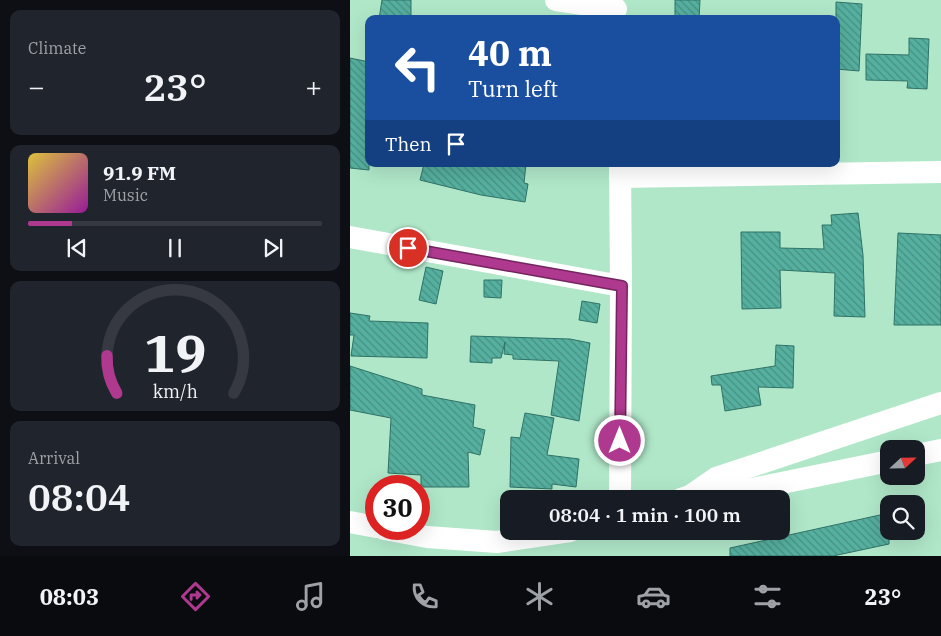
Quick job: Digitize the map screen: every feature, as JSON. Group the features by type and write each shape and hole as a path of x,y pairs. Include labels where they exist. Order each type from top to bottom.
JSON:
{"street":[{"path":"556,0 616,9"},
{"path":"620,490 622,286 620,170 941,172"},
{"path":"350,237 622,286"},
{"path":"696,490 716,478 941,403"},
{"path":"925,453 941,450"},
{"path":"747,490 880,463"},
{"path":"350,522 365,525"},
{"path":"430,537 497,542 510,540"}],"building":[{"path":"382,0 411,0 411,15 380,15"},
{"path":"675,0 700,0 699,15 675,15"},
{"path":"836,2 862,4 859,71 840,69 840,15 836,15"},
{"path":"909,38 929,39 927,89 907,88 908,81 866,80 866,54 909,55"},
{"path":"350,58 365,61 365,167 369,167 369,170 350,168"},
{"path":"423,167 526,167 524,183 528,184 525,202 481,195 420,180"},
{"path":"858,213 863,255 865,317 834,316 835,273 780,270 781,308 742,309 741,232 780,232 780,248 824,249 822,225 832,225 831,215"},
{"path":"898,233 941,235 941,325 894,325"},
{"path":"426,267 443,271 436,304 419,300"},
{"path":"484,280 502,280 501,298 484,297"},
{"path":"582,301 600,304 597,323 579,320"},
{"path":"350,313 370,316 369,321 428,323 427,358 351,356 354,335 350,335"},
{"path":"471,336 570,339 590,343 579,421 551,415 559,361 513,359 513,355 504,354 505,342 501,358 492,358 492,363 470,362"},
{"path":"776,345 794,346 793,388 758,387 761,405 725,411 721,385 712,385 711,376 775,366"},
{"path":"350,366 422,389 422,395 475,405 473,427 485,430 480,455 468,452 469,487 430,487 430,475 388,473 391,418 350,410"},
{"path":"525,413 554,418 547,455 579,459 576,487 552,484 552,489 510,487 511,437 520,438"},
{"path":"880,515 880,540 889,540 889,544 833,556 730,556 730,548 766,540 790,540 790,535"}],"route":[{"path":"408,248 622,286 620,441"}]}
